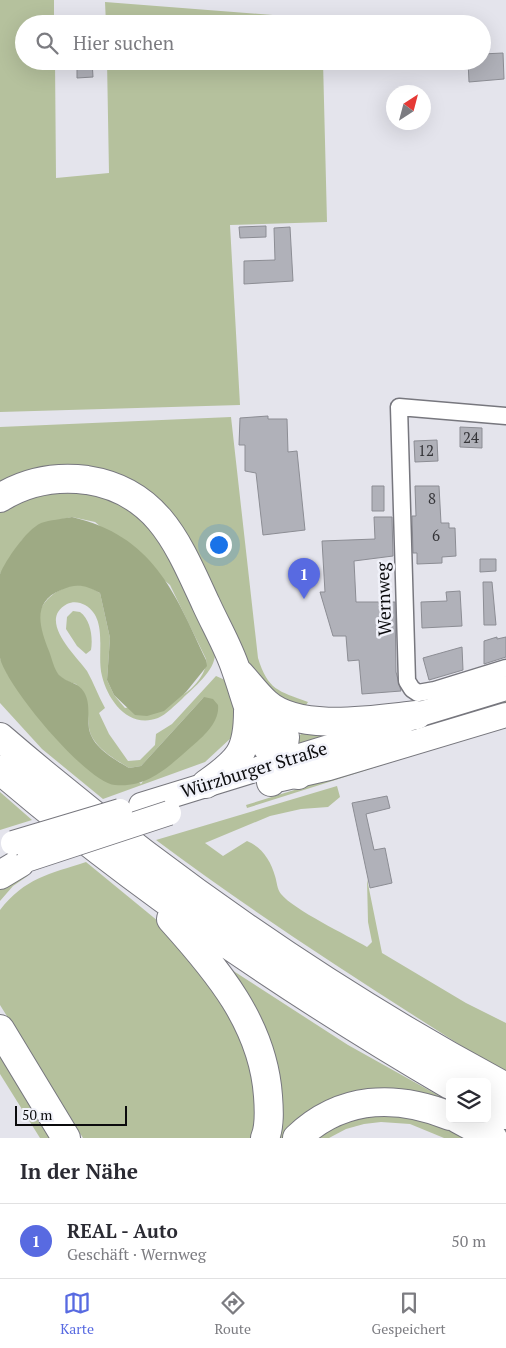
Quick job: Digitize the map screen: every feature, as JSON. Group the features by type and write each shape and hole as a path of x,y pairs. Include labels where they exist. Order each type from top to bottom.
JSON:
{"highway":[{"path":"0,498 17,488 47,479 69,478 115,488 153,512 168,528 180,548 236,669 258,708 285,737 283,773"},
{"path":"258,708 283,712 318,722 360,721 417,715"},
{"path":"206,784 229,768 244,749 248,731 258,708"},
{"path":"0,718 40,772"},
{"path":"0,737 40,772 154,862 251,932 347,995 506,1087"},
{"path":"0,770 132,877 285,984 446,1083"},
{"path":"132,877 203,955 235,997 255,1037 267,1072 269,1106 265,1138"},
{"path":"0,1029 66,1138"},
{"path":"297,1138 312,1124 345,1107 378,1102 408,1103 446,1115"},
{"path":"491,1107 506,1115"},
{"path":"465,1123 493,1138"}],"main road":[{"name":"Würzburger Straße","path":"10,859 162,806 283,773 417,715 506,688"},
{"name":"Würzburger Straße","path":"162,806 206,784 329,768 506,714"}],"street":[{"name":"Wernweg","path":"506,416 399,407 407,681 412,689 418,693 435,690 506,668"}],"green space":[{"path":"0,0 54,0 54,15 15,15 15,70 55,70 56,178 109,173 107,70 323,70 327,222 230,225 240,405 0,412"},
{"path":"105,2 272,15 106,15"},
{"path":"231,417 258,658 270,683 282,692 308,702 302,711 260,682 141,489 0,486 0,427"},
{"path":"64,485 117,500 146,523 173,565 215,654 207,673 171,709 158,718 138,720 121,710 109,695 102,676 99,628 97,619 92,611 83,604 74,602 67,604 59,611 56,619 57,628 68,647 87,671 105,708 99,713 109,734 128,761 140,760 155,745 156,734 172,724 216,676 225,680 240,718 232,737 205,762 103,799 42,749 0,703 0,658 8,675 141,784 204,697 141,766 129,768 99,747 91,735 84,696 76,684 61,677 54,668 40,627 39,615 41,608 51,596 72,586 87,586 100,593 110,638 107,680 114,695 125,708 167,699 187,692 201,677 206,659 170,585 95,522 72,517 40,524 22,540 0,574 0,508"},
{"path":"72,517 100,526 123,538 142,552 171,589 206,660 207,666 186,692 164,711 147,716 135,715 114,695 107,680 110,638 100,593 90,588 76,586 66,588 52,595 45,601 40,616 43,633 57,673 62,678 79,686 84,692 88,706 89,729 95,742 105,752 129,768 141,766 204,697 213,699 218,705 214,723 201,739 166,769 138,783 115,785 102,780 86,768 49,731 32,710 17,689 0,658 0,574 3,568 17,546 35,527 41,523"},
{"path":"73,611 84,615 89,624 92,645 91,650 86,654 77,646 66,629 67,617"},
{"path":"506,697 506,704 331,757"},
{"path":"307,728 346,730 299,751 294,738"},
{"path":"407,755 408,757 247,808 246,805"},
{"path":"337,786 340,797 328,807 301,809 270,816 205,843 223,856 247,841 257,847 268,860 281,894 309,915 367,947 372,942 368,922 367,879 382,953 466,1003 506,1023 506,1072 479,1057 315,952 156,840"},
{"path":"0,792 32,820 0,830"},
{"path":"86,862 164,926 252,1041 259,1138 83,1138 0,1005 0,910 9,899 28,884 49,874"},
{"path":"29,875 13,886 0,901 0,886"},
{"path":"221,963 348,1045 446,1100 446,1101 427,1098 285,1138 272,1138"},
{"path":"0,1053 54,1138 40,1138 0,1074"},
{"path":"406,1108 477,1138 444,1138 410,1124 381,1122 346,1129 329,1138 305,1138 315,1129"}],"building":[{"path":"503,53 504,79 469,82 468,70 491,70 491,54"},
{"path":"77,70 93,70 93,77 77,78"},
{"path":"266,226 266,237 240,238 239,227"},
{"path":"290,227 293,281 244,284 244,261 275,260 274,228"},
{"path":"268,416 268,419 287,419 288,452 297,451 305,530 263,535 256,473 245,471 245,445 239,445 240,418"},
{"path":"460,427 482,428 482,448 460,447"},
{"path":"437,440 438,461 415,462 414,441"},
{"path":"372,486 384,486 384,511 372,511"},
{"path":"415,486 439,486 441,523 449,523 449,528 455,528 456,556 442,557 442,563 417,564 417,553 413,553 412,516 416,516"},
{"path":"374,517 392,517 393,556 354,561 356,602 395,602 396,672 401,691 362,694 359,660 348,661 346,636 333,636 320,592 325,592 322,541 375,539"},
{"path":"480,559 496,559 496,571 480,572"},
{"path":"483,582 492,582 496,625 484,625"},
{"path":"460,591 462,626 422,628 421,602 447,601 446,592"},
{"path":"497,637 497,639 506,637 506,657 484,664 484,641"},
{"path":"462,647 463,670 429,680 423,658"},
{"path":"387,796 390,808 366,814 374,850 385,848 392,883 370,888 352,803"}],"place":[{"name":"REAL - Auto","path":"304,599"}]}
